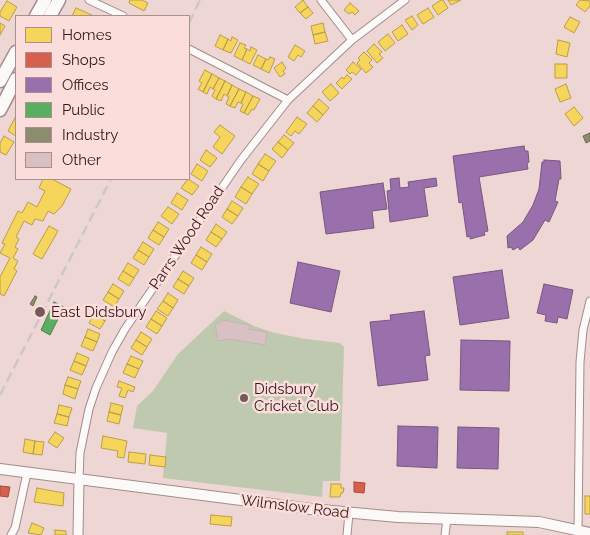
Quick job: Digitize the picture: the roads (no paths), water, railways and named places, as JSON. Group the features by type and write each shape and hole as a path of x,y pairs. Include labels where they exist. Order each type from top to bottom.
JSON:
{"highway":[{"path":"37,15 45,0"},
{"path":"51,15 59,0"},
{"path":"0,81 15,54"},
{"path":"0,110 15,81"}],"main road":[{"name":"Wilmslow Road","path":"0,469 349,513 398,518 526,521 590,533"}],"street":[{"path":"89,0 121,15"},
{"path":"321,0 352,40"},
{"name":"Parrs Wood Road","path":"78,535 80,453 89,409 112,352 125,329 241,160 288,100 352,40 405,0"},
{"path":"190,50 288,100"},
{"path":"578,530 580,362 583,330 590,301"},
{"path":"12,535 27,473"},
{"path":"347,535 349,513"},
{"path":"446,535 447,519"}],"railway":[{"path":"190,21 200,0"},
{"path":"0,395 110,180"}],"place":[{"name":"East Didsbury","path":"40,312"},
{"name":"Didsbury Cricket Club","path":"244,398"}]}
